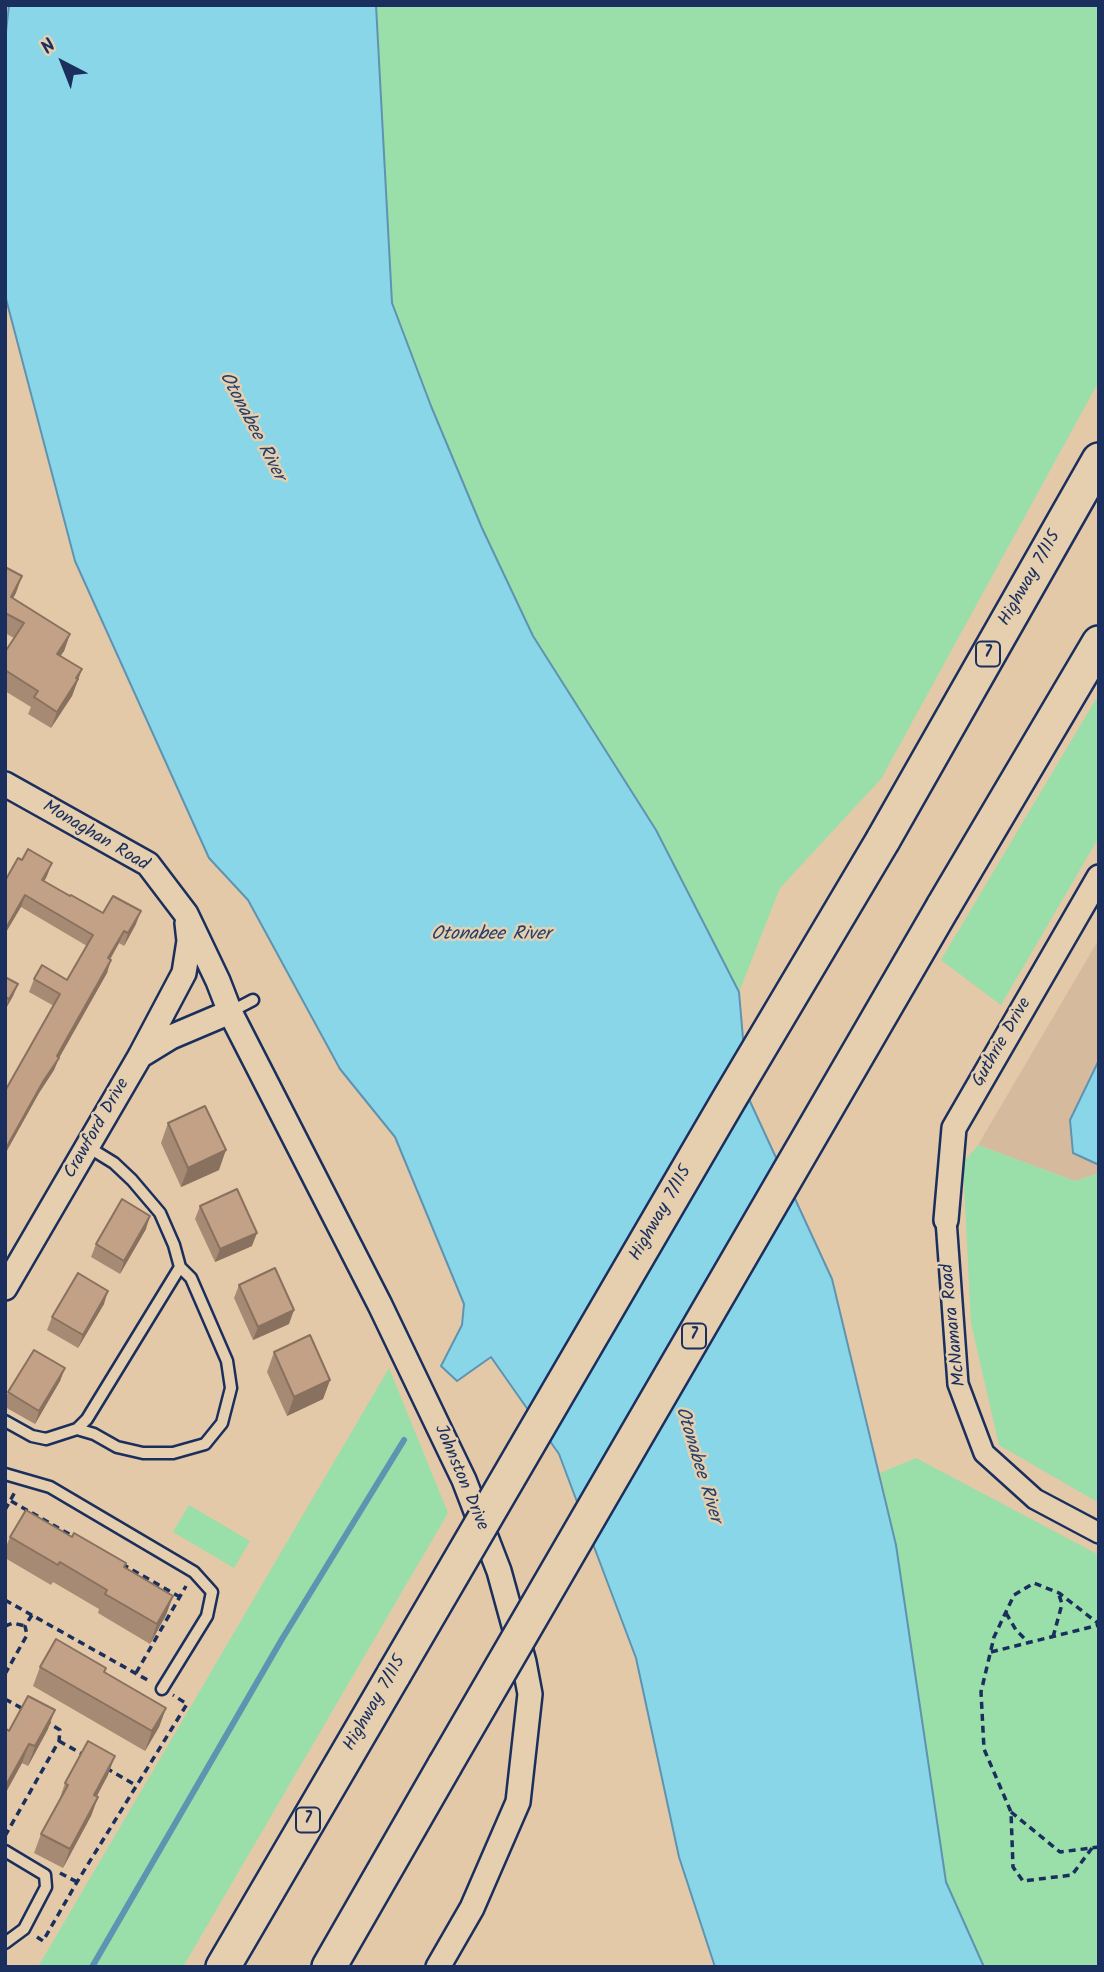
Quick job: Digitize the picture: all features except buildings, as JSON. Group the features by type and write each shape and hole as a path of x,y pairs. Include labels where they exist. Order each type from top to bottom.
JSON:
{"highway":[{"name":"Highway 7/115","path":"223,1967 883,840 1099,460"},
{"name":"7","path":"329,1967 943,907 1099,643"}],"street":[{"name":"Monaghan Road","path":"5,784 148,864 186,914 230,1012"},
{"name":"Guthrie Drive","path":"946,1220 954,1128 1099,877"},
{"path":"140,1056 184,973 189,941 186,914"},
{"name":"Crawford Drive","path":"5,1288 140,1056 171,1037 230,1012"},
{"name":"Johnston Drive","path":"230,1012 380,1305 464,1480 499,1571 524,1662 530,1694 518,1802 472,1908 438,1967"},
{"name":"McNamara Road","path":"946,1220 958,1384 984,1453 1035,1499 1099,1534"}],"lane":[{"path":"230,1012 253,1000"},
{"path":"77,1429 94,1434 117,1447 143,1453 173,1453 205,1444 222,1423 231,1388 227,1361 191,1278 180,1267 160,1213 114,1163 88,1147"},
{"path":"5,1421 32,1436 46,1439 77,1429 87,1419 180,1267"},
{"path":"5,1474 50,1487 194,1572 212,1592 207,1616 162,1689"},
{"path":"5,1851 45,1875 46,1887 24,1929 5,1943"}],"path":[{"path":"5,1510 21,1479"},
{"path":"11,1500 83,1542"},
{"path":"119,1563 180,1597"},
{"path":"136,1673 194,1572"},
{"path":"1092,1848 1072,1875 1023,1881 1013,1867 1011,1812 984,1749 981,1692 994,1637 1014,1595 1034,1583 1059,1593 1099,1625"},
{"path":"1053,1637 1062,1604 1059,1593"},
{"path":"5,1600 187,1703 43,1941 24,1929"},
{"path":"1006,1613 1016,1630 1029,1642"},
{"path":"5,1674 27,1635 25,1626 32,1615"},
{"path":"5,1626 13,1623 25,1626"},
{"path":"990,1652 1099,1625"},
{"path":"5,1699 27,1711"},
{"path":"5,1836 59,1741 60,1730 38,1717"},
{"path":"59,1741 93,1760"},
{"path":"104,1767 137,1786"},
{"path":"1011,1812 1060,1852 1099,1847"}],"shaded area":[{"path":"1099,939 1099,1173 1075,1181 978,1145"}],"green space":[{"path":"376,5 1099,5 1099,381 881,779 780,888 739,992 656,830 533,636 482,528 392,303"},
{"path":"1099,694 1099,837 1001,1005 941,960"},
{"path":"978,1145 1075,1181 1099,1173 1099,1503 999,1445 971,1323 963,1163"},
{"path":"389,1368 448,1513 183,1967 38,1967"},
{"path":"916,1458 1099,1555 1099,1967 984,1967 946,1882 896,1545 880,1473"},
{"path":"189,1505 250,1541 234,1568 173,1532"}],"water":[{"name":"Otonabee River","path":"9,5 376,5 392,303 482,528 533,636 656,830 739,992 748,1097 832,1279 896,1545 946,1882 984,1967 715,1967 679,1857 636,1658 559,1454 491,1357 457,1381 441,1366 462,1325 464,1304 395,1137 340,1069 248,900 209,858 75,561 5,295 5,41"},
{"path":"1099,1060 1097,1164 1073,1153 1070,1120"}],"waterway":[{"path":"92,1967 282,1639 404,1440"}]}
